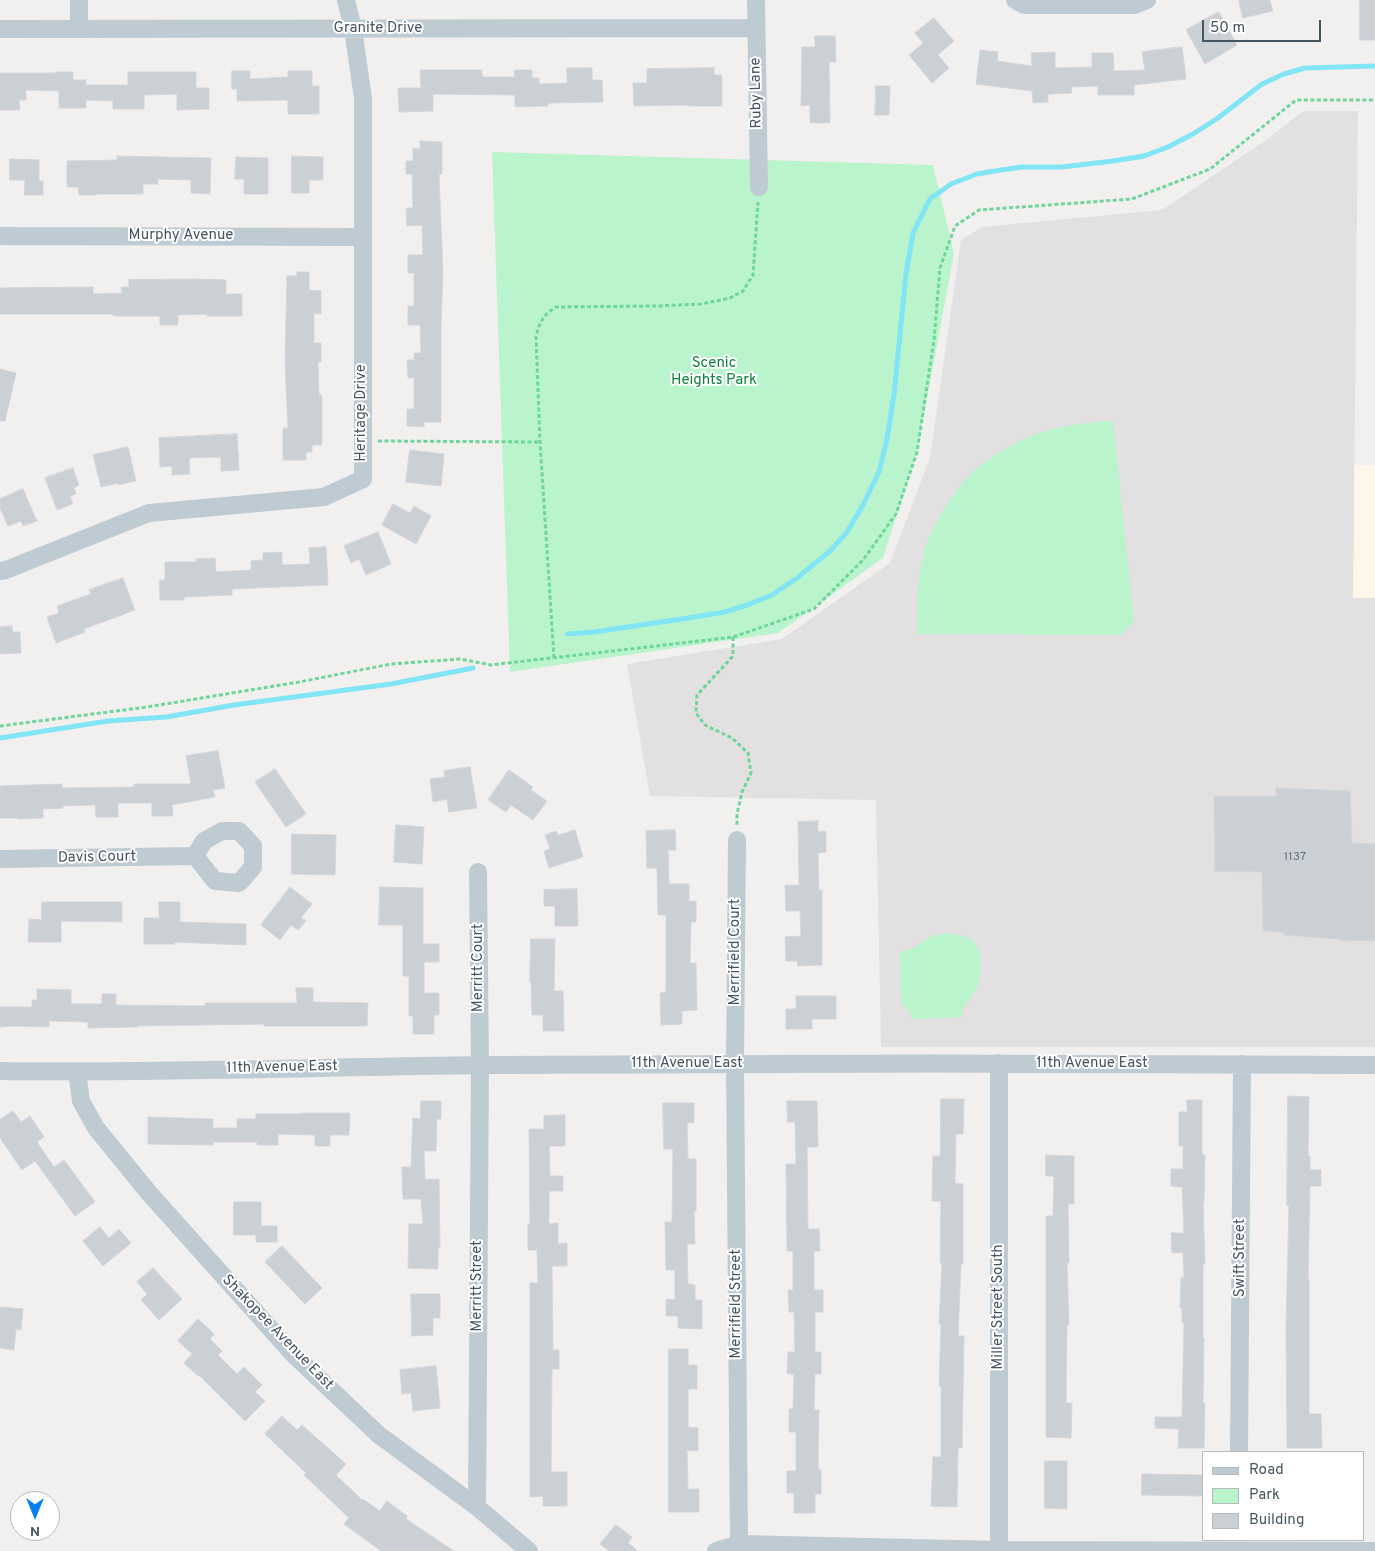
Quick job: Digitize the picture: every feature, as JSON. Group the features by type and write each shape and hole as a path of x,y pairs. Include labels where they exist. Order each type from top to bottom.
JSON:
{"street":[{"path":"79,0 79,29"},
{"name":"Heritage Drive","path":"0,571 149,513 324,497 363,479 363,98 353,29 346,0"},
{"name":"Ruby Lane","path":"756,0 759,187"},
{"path":"1014,0 1024,5 1135,5 1147,0"},
{"name":"Granite Drive","path":"0,29 755,28"},
{"name":"Murphy Avenue","path":"0,236 362,237"},
{"name":"Merrifield Court","path":"735,1064 737,840"},
{"name":"Davis Court","path":"0,859 194,856"},
{"name":"Merritt Court","path":"478,872 480,1065"},
{"name":"Merrifield Street","path":"735,1064 739,1544"},
{"name":"Miller Street South","path":"999,1064 999,1551"},
{"name":"Swift Street","path":"1239,1451 1242,1064"},
{"name":"11th Avenue East","path":"0,1071 77,1072 480,1065 1375,1065"},
{"name":"Merritt Street","path":"477,1507 480,1065"},
{"name":"Shakopee Avenue East","path":"77,1072 82,1100 96,1128 149,1193 287,1348 379,1435 477,1507 530,1551"},
{"path":"716,1551 739,1544 999,1551 1375,1551"}],"path":[{"path":"0,726 147,707 299,682 391,664 460,660 491,665 733,637 814,609 864,560 896,514 917,452 934,340 940,268 955,226 979,210 1132,199 1210,169 1296,100 1375,100"},
{"path":"554,658 540,442 536,337 539,322 546,312 556,307 701,304 730,298 743,291 753,275 759,187"},
{"path":"362,441 540,442"},
{"path":"733,637 733,656 697,695 696,712 704,725 732,738 748,753 751,773 742,792 737,814 737,840"}],"shaded area":[{"path":"1303,111 1358,111 1353,598 1375,598 1375,1047 881,1047 876,800 650,796 627,664 782,639 890,563 930,458 961,240 982,227 1162,210 1265,141"},
{"path":"1354,465 1375,465 1375,598 1353,598"}],"green space":[{"name":"Scenic Heights Park","path":"492,152 933,165 954,253 917,452 883,558 778,633 510,672"},
{"path":"1113,421 1134,622 1121,635 917,634 920,571 929,538 940,515 954,493 971,474 993,456 1031,436 1066,426"},
{"path":"951,933 968,938 977,946 981,963 977,987 965,1004 962,1017 914,1019 901,1003 900,952 911,949 926,939"}],"building":[{"path":"1239,0 1270,0 1273,11 1243,18"},
{"path":"1360,0 1375,0 1375,40 1360,40"},
{"path":"1219,12 1237,45 1205,64 1186,30"},
{"path":"934,18 954,41 938,55 949,68 932,83 909,55 923,43 915,33"},
{"path":"815,36 835,36 836,62 829,62 830,123 810,123 810,105 801,106 802,47 815,47"},
{"path":"1182,47 1186,79 1134,85 1134,95 1098,95 1098,86 1071,87 1072,93 1048,94 1048,102 1033,103 1032,91 976,84 980,50 998,52 997,61 1032,66 1031,53 1055,52 1055,68 1092,67 1092,53 1113,53 1114,71 1145,70 1142,52"},
{"path":"567,68 592,68 592,80 602,80 603,102 548,103 548,106 515,107 515,95 433,94 433,111 399,112 398,88 421,88 420,70 482,70 482,77 515,77 514,70 532,70 532,78 539,78 539,84 567,83"},
{"path":"714,68 714,75 722,75 722,106 634,106 633,83 647,83 647,69"},
{"path":"232,71 250,71 250,79 288,77 288,71 312,71 312,86 319,86 319,114 288,114 288,100 237,101 237,89 232,89"},
{"path":"73,72 73,80 86,80 86,85 128,85 128,72 196,72 196,88 209,88 209,109 177,110 177,94 144,95 144,109 113,109 113,101 86,100 86,108 59,108 59,91 26,90 26,100 19,100 20,110 0,110 0,73"},
{"path":"876,86 890,86 889,115 875,115"},
{"path":"420,141 442,142 442,174 439,174 443,273 441,422 424,422 424,427 407,426 407,409 414,409 414,378 408,378 407,360 414,360 414,353 421,353 420,325 408,325 408,306 414,306 414,273 408,273 408,255 423,255 422,225 407,226 406,208 413,208 412,174 406,174 406,161 413,161 413,148 420,149"},
{"path":"117,156 211,158 210,194 191,193 191,180 158,179 158,184 143,184 143,194 79,195 78,187 67,187 67,161 117,160"},
{"path":"292,156 323,157 323,180 309,180 309,193 292,193"},
{"path":"236,157 268,158 268,194 244,194 244,179 235,179"},
{"path":"10,159 39,160 39,181 43,181 43,195 24,195 25,180 10,180"},
{"path":"297,272 309,272 309,290 321,291 321,314 314,313 314,343 321,343 321,362 318,362 319,395 322,395 322,445 312,445 312,452 306,452 306,460 283,460 283,428 288,428 285,362 287,276 297,276"},
{"path":"129,280 226,280 226,294 242,294 242,316 178,315 178,325 160,325 160,316 0,314 0,288 93,287 93,294 122,293 121,287 129,287"},
{"path":"0,369 16,373 5,421 0,421"},
{"path":"237,434 239,470 221,471 221,457 189,458 190,474 172,475 172,466 160,467 159,438"},
{"path":"128,447 136,481 101,487 93,455"},
{"path":"410,450 444,454 441,486 406,482"},
{"path":"73,468 79,485 74,488 76,494 70,496 73,504 57,510 45,478"},
{"path":"23,489 37,521 23,526 21,521 8,526 0,508 0,499"},
{"path":"393,504 410,513 414,506 431,516 416,544 382,525"},
{"path":"378,532 391,564 366,575 359,559 351,563 344,546"},
{"path":"326,547 328,585 232,589 232,595 184,597 184,600 160,600 159,580 165,580 165,562 196,562 196,559 215,558 216,572 251,570 251,561 263,560 263,553 282,552 282,565 310,564 309,548"},
{"path":"123,578 135,610 84,629 85,632 56,643 47,617 59,613 57,606 91,594 89,590"},
{"path":"12,626 13,632 20,632 21,653 0,654 0,627"},
{"path":"218,751 225,788 213,790 215,797 172,805 173,816 152,816 152,803 118,803 118,817 96,817 95,805 62,806 63,808 43,809 43,818 0,818 0,786 62,784 62,788 134,787 134,784 191,784 186,756"},
{"path":"470,767 477,808 449,812 447,799 433,802 430,779 445,777 444,771"},
{"path":"275,769 306,814 286,827 255,782"},
{"path":"509,770 533,787 531,790 547,801 533,820 511,805 506,812 488,800"},
{"path":"1276,788 1350,791 1352,843 1375,844 1375,941 1338,940 1284,935 1284,932 1263,931 1262,872 1215,871 1214,796 1276,796"},
{"path":"818,821 818,832 826,831 826,852 818,853 819,890 822,890 822,965 798,966 797,961 786,961 785,937 801,936 800,911 786,911 785,885 799,885 798,822"},
{"path":"396,825 424,827 422,864 394,862"},
{"path":"575,830 583,857 549,868 544,851 550,849 545,835 556,831 558,835"},
{"path":"675,830 676,850 668,850 669,884 689,884 689,901 696,901 696,922 691,922 690,963 696,963 697,1010 682,1011 682,1024 661,1025 660,993 666,992 666,915 658,915 657,868 647,868 646,831"},
{"path":"292,834 336,835 335,875 292,874"},
{"path":"290,887 312,904 301,918 306,921 298,930 291,925 280,940 261,925"},
{"path":"380,887 423,888 423,944 439,944 439,962 424,962 424,993 439,993 439,1015 434,1015 434,1034 413,1034 413,1016 409,1016 409,976 403,976 403,925 379,925"},
{"path":"577,889 578,926 555,926 555,906 544,906 544,890"},
{"path":"42,902 122,902 122,922 61,921 61,942 28,942 29,919 41,920"},
{"path":"159,902 180,902 180,922 246,924 246,945 174,942 174,944 144,944 144,918 159,918"},
{"path":"531,939 555,939 554,991 563,991 564,1031 543,1031 543,1015 532,1015 530,981"},
{"path":"296,988 313,988 313,1002 368,1003 367,1026 264,1026 264,1024 88,1028 88,1022 49,1021 49,1027 0,1027 0,1007 32,1007 32,1000 37,1000 37,989 71,990 71,1004 102,1004 102,994 116,994 116,1005 205,1006 205,1003 297,1003"},
{"path":"796,996 836,996 836,1019 812,1019 812,1029 786,1029 786,1009 796,1009"},
{"path":"1288,1096 1309,1097 1308,1156 1310,1156 1310,1170 1321,1170 1321,1186 1310,1186 1308,1279 1309,1414 1321,1414 1322,1448 1287,1448"},
{"path":"941,1099 964,1099 963,1134 956,1134 955,1183 963,1184 963,1264 961,1264 958,1336 964,1336 962,1448 958,1448 957,1507 931,1506 933,1457 941,1457 941,1386 939,1386 941,1324 939,1324 942,1263 940,1263 941,1201 932,1201 933,1156 940,1156"},
{"path":"1187,1100 1202,1100 1202,1155 1205,1155 1203,1203 1205,1264 1203,1264 1204,1448 1178,1448 1179,1429 1155,1428 1155,1417 1182,1417 1184,1322 1182,1322 1182,1308 1180,1308 1181,1278 1184,1278 1183,1252 1172,1253 1171,1233 1184,1233 1182,1187 1171,1186 1171,1169 1183,1169 1183,1146 1179,1146 1179,1112 1187,1112"},
{"path":"421,1101 441,1101 441,1119 437,1119 436,1151 424,1151 425,1180 439,1179 440,1248 438,1248 438,1269 408,1268 409,1224 423,1224 421,1199 403,1199 402,1167 411,1167 413,1118 420,1119"},
{"path":"787,1101 817,1101 818,1147 807,1147 808,1229 819,1229 820,1251 814,1251 814,1290 823,1290 823,1312 815,1312 815,1352 821,1352 821,1374 815,1374 814,1410 819,1410 818,1470 821,1470 821,1494 815,1494 815,1513 794,1513 794,1493 787,1493 787,1471 796,1471 796,1432 789,1432 789,1409 793,1409 794,1374 787,1374 788,1352 795,1352 794,1312 789,1312 788,1290 793,1290 793,1251 787,1251 786,1164 796,1164 795,1122 788,1122"},
{"path":"663,1103 694,1103 694,1123 687,1123 688,1159 696,1159 695,1244 687,1244 688,1284 695,1285 695,1300 702,1300 702,1329 678,1328 678,1316 666,1316 666,1299 675,1300 675,1270 666,1270 665,1222 672,1222 673,1149 664,1149"},
{"path":"13,1111 21,1122 30,1116 44,1137 37,1142 54,1167 64,1160 95,1202 75,1216 35,1161 22,1170 0,1138 0,1120"},
{"path":"350,1113 349,1135 330,1135 330,1146 315,1146 315,1135 278,1134 278,1145 257,1145 257,1142 213,1142 213,1145 148,1144 148,1117 213,1119 213,1128 237,1128 237,1119 256,1119 256,1114"},
{"path":"565,1115 565,1146 549,1146 550,1176 563,1176 563,1191 549,1191 549,1224 558,1223 558,1244 567,1243 567,1266 552,1266 553,1350 559,1350 559,1369 552,1369 551,1472 567,1472 567,1506 543,1506 543,1496 530,1497 530,1283 538,1283 537,1250 528,1250 528,1224 530,1224 529,1129 544,1129 544,1116"},
{"path":"1046,1155 1074,1156 1074,1204 1068,1204 1069,1263 1067,1263 1069,1325 1067,1325 1066,1403 1072,1403 1071,1438 1046,1437 1046,1216 1053,1216 1054,1176 1046,1176"},
{"path":"234,1202 261,1202 261,1226 277,1226 277,1242 256,1242 256,1235 234,1235"},
{"path":"100,1227 109,1238 119,1229 131,1243 103,1266 83,1241"},
{"path":"282,1246 322,1288 305,1304 265,1262"},
{"path":"153,1268 182,1299 159,1320 141,1300 147,1294 137,1282"},
{"path":"411,1294 440,1294 440,1318 433,1318 433,1335 412,1336"},
{"path":"0,1307 23,1309 21,1330 16,1329 14,1350 0,1348"},
{"path":"198,1319 214,1334 210,1339 222,1351 218,1355 237,1374 244,1367 262,1385 255,1392 265,1401 245,1421 199,1375 184,1363 192,1354 178,1341"},
{"path":"669,1349 688,1349 688,1365 697,1365 697,1389 688,1389 688,1427 698,1428 698,1451 687,1450 688,1489 699,1489 699,1512 669,1512"},
{"path":"436,1366 440,1408 413,1411 411,1393 402,1394 400,1370"},
{"path":"282,1416 297,1430 302,1425 346,1464 336,1475 362,1500 380,1511 387,1501 407,1516 406,1519 454,1551 381,1551 344,1524 349,1518 265,1434"},
{"path":"1045,1461 1067,1461 1067,1509 1045,1508"},
{"path":"1142,1474 1202,1475 1202,1496 1142,1495"},
{"path":"616,1525 632,1537 628,1543 638,1551 609,1551 600,1544"}],"waterway":[{"path":"568,634 688,618 725,612 747,605 772,595 797,578 831,550 847,532 879,472 887,439 894,395 906,274 913,233 930,199 951,184 977,174 1001,170 1022,167 1062,167 1144,156 1168,147 1193,134 1218,118 1262,84 1284,74 1305,68 1375,66"},
{"path":"0,738 108,721 166,717 234,705 391,684 473,668"}]}
